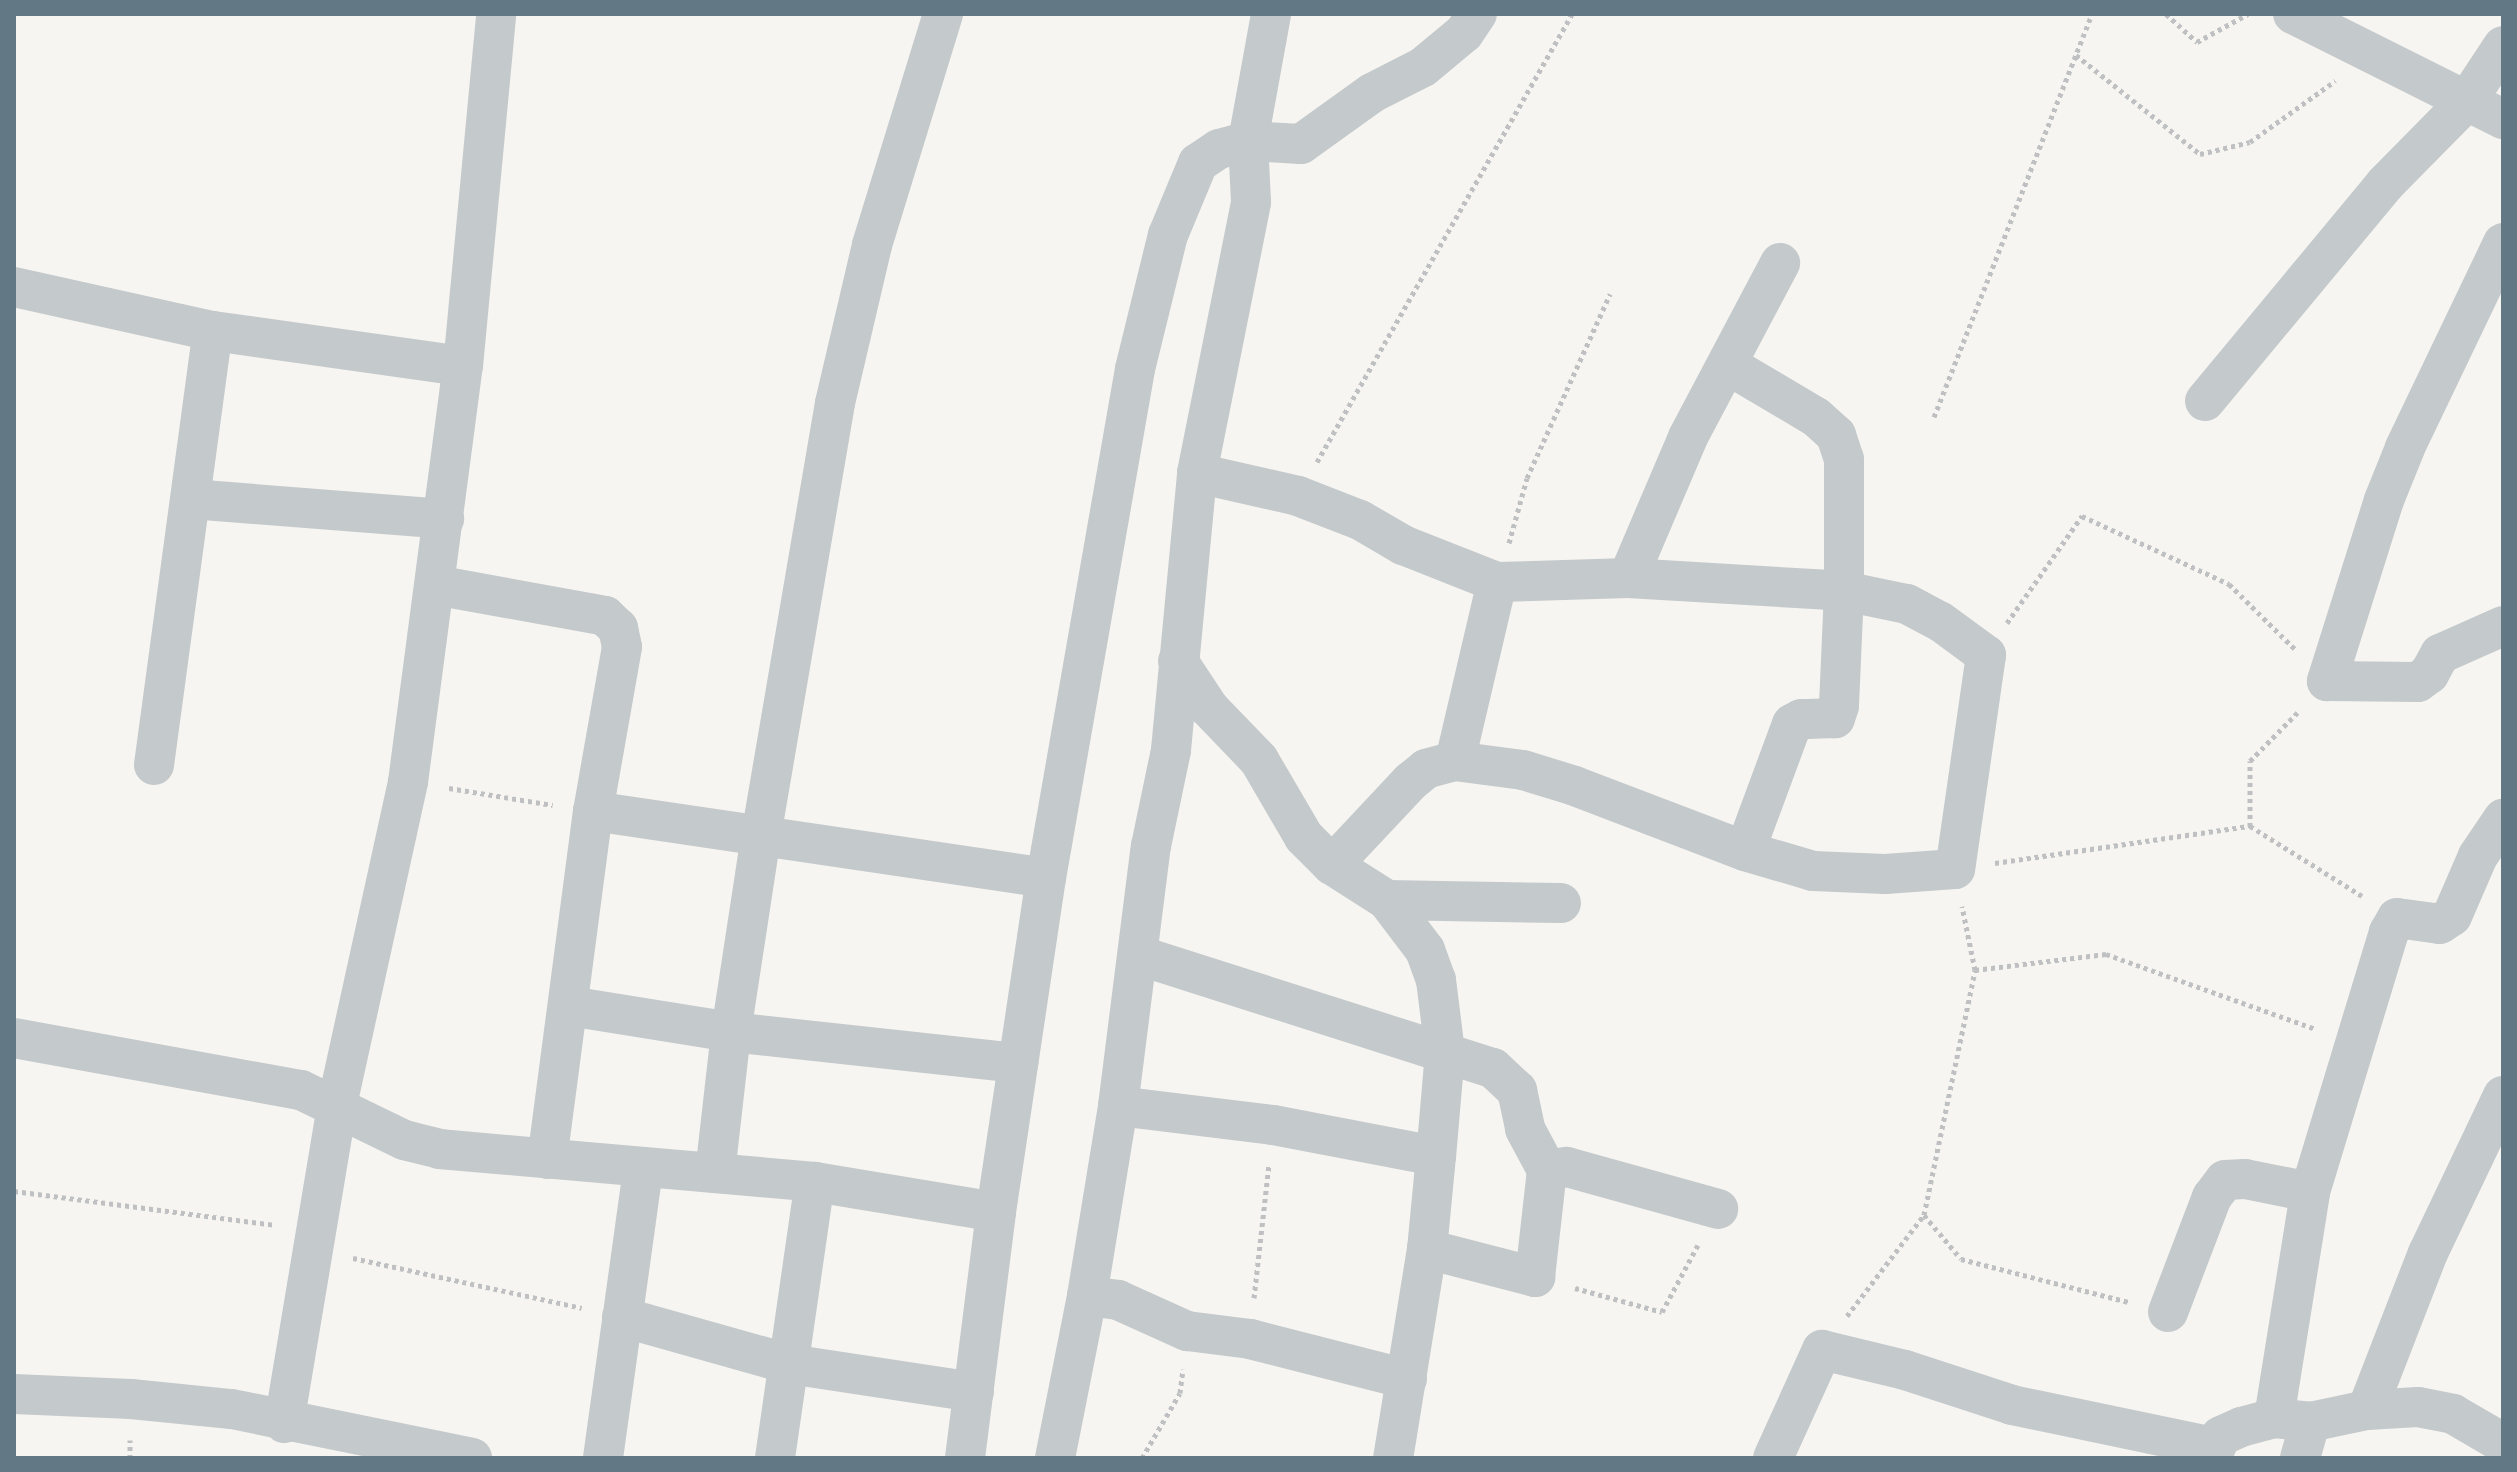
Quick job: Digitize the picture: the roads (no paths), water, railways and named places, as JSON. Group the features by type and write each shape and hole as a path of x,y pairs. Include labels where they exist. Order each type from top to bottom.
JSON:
{"street":[{"path":"284,1423 337,1105 408,782 463,366 496,14"},
{"path":"715,1173 731,1032 761,836 835,403 872,245 943,14"},
{"path":"1055,1458 1087,1296 1118,1106 1151,846 1171,750 1197,473 1251,202 1248,141 1271,14"},
{"path":"965,1458 996,1212 1046,878 1135,369 1168,235 1198,163 1219,149 1248,141 1301,144 1372,93 1423,67 1464,33 1477,14"},
{"path":"2293,14 2503,119"},
{"path":"2205,401 2385,184 2466,102 2503,46"},
{"path":"2503,243 2405,448 2384,500 2327,681 2418,682 2429,674 2440,654 2503,626"},
{"path":"1628,578 1688,437 1780,263"},
{"path":"14,287 213,331 463,366"},
{"path":"154,765 213,331"},
{"path":"1728,365 1792,401 1836,435 1844,459 1844,591 1839,706 1835,718 1801,719 1792,724 1745,851"},
{"path":"1197,473 1298,496 1360,520 1403,545 1497,582 1628,578 1844,591 1907,604 1941,622 1986,655 1955,869 1885,874 1813,871 1745,851 1575,786 1523,770 1455,761 1426,769 1411,781 1332,865"},
{"path":"191,499 444,519"},
{"path":"1455,761 1497,582"},
{"path":"435,585 605,616 618,628 622,647 593,811 547,1159"},
{"path":"1178,661 1209,708 1259,760 1304,837 1332,865 1387,900 1425,950 1436,980 1445,1052 1436,1156 1427,1249 1393,1458"},
{"path":"593,811 1046,878"},
{"path":"2295,1433 2310,1192 2389,932 2397,918 2440,924 2452,916 2478,856 2503,819"},
{"path":"1387,900 1561,903"},
{"path":"1138,955 1484,1063 1510,1080 1517,1090 1525,1129 1547,1170 1535,1277 1427,1249"},
{"path":"569,1006 731,1032 1018,1063"},
{"path":"14,1038 301,1090 415,1143 439,1149 815,1182 996,1212"},
{"path":"2367,1410 2428,1253 2503,1096"},
{"path":"1118,1106 1273,1125 1436,1156"},
{"path":"1547,1170 1567,1167 1718,1209"},
{"path":"603,1458 643,1168"},
{"path":"2168,1312 2212,1197 2225,1180 2245,1179 2310,1192"},
{"path":"775,1458 815,1182"},
{"path":"1087,1296 1118,1300 1187,1331 1250,1339 1407,1379"},
{"path":"622,1317 789,1364 974,1392"},
{"path":"1773,1458 1822,1350 1905,1370 2012,1405 2212,1452 2221,1436 2241,1427 2295,1433 2367,1410 2418,1407 2453,1414 2495,1442"},
{"path":"14,1394 232,1409 284,1423 472,1458"}]}
